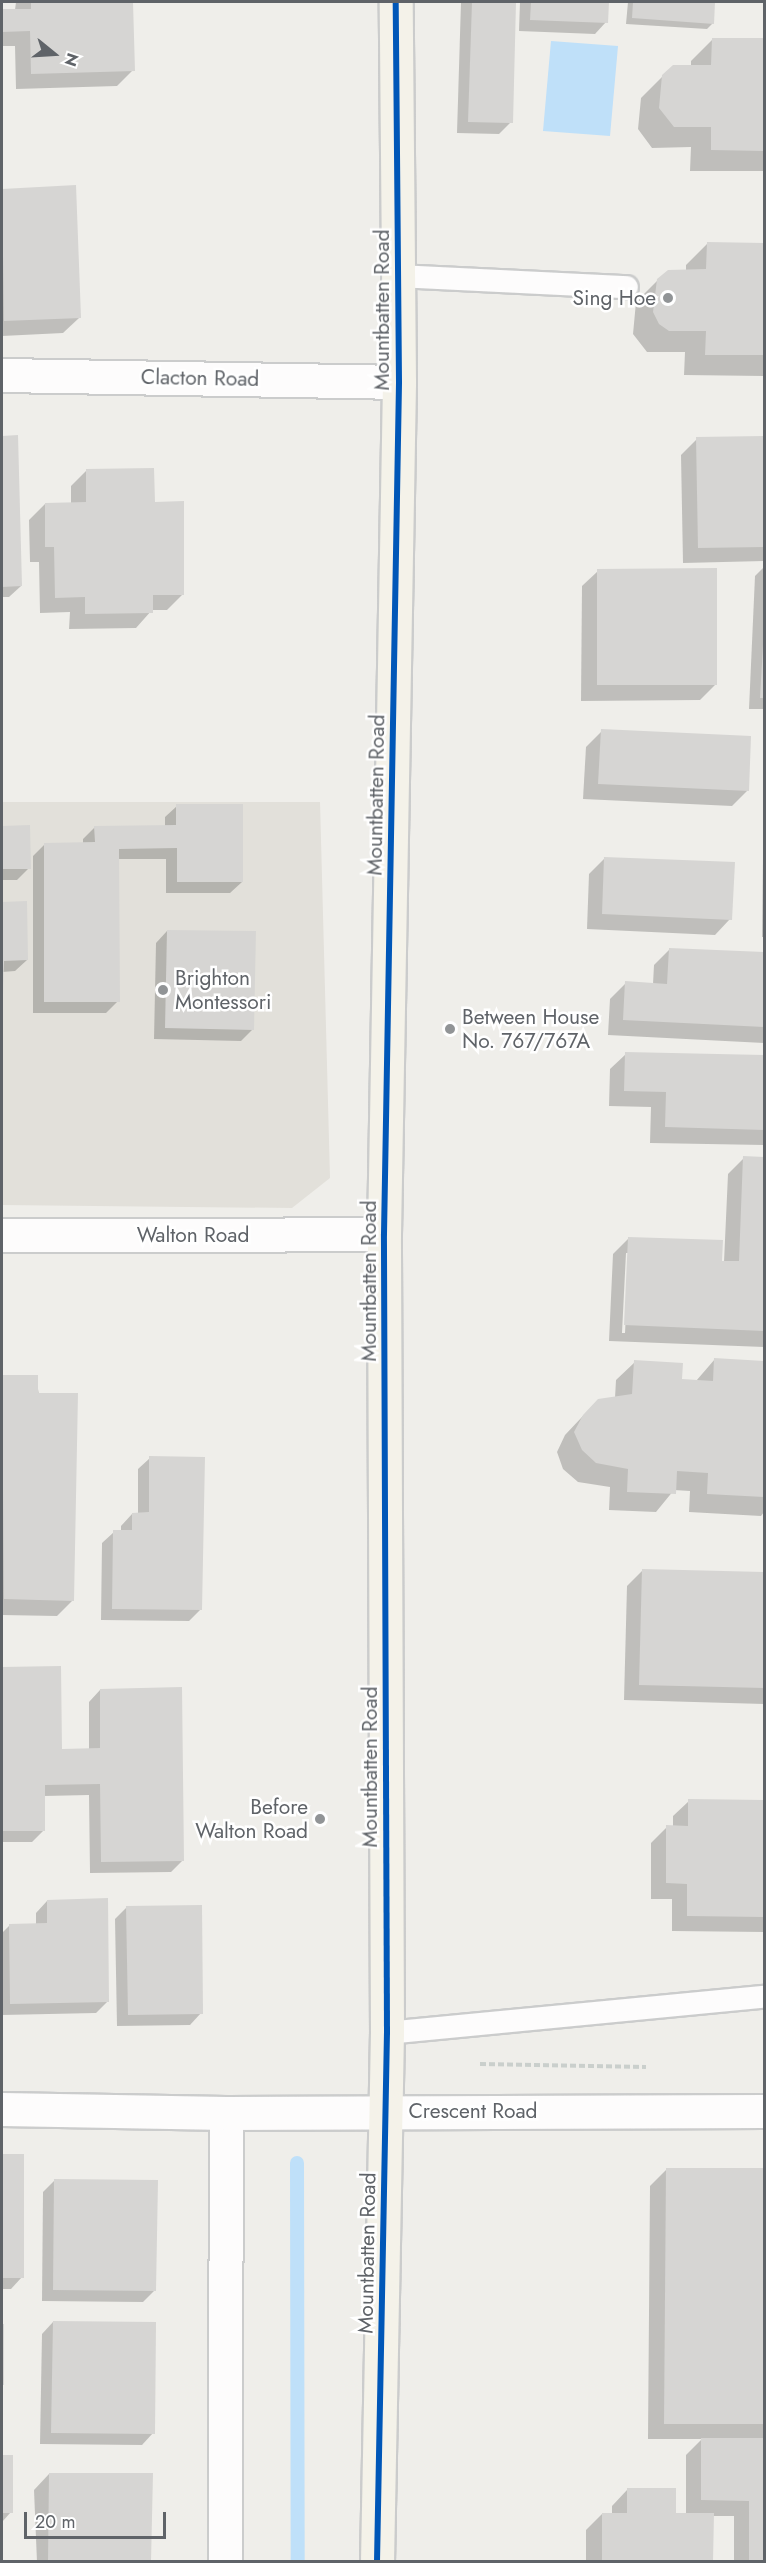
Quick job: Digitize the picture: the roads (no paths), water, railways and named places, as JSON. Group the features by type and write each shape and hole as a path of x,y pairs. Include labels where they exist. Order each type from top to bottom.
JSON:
{"main road":[{"name":"Mountbatten Road","path":"377,2562 387,2033 384,1234 399,382 396,2"}],"street":[{"name":"Clacton Road","path":"2,375 399,382"},
{"name":"Walton Road","path":"2,1235 384,1234"},
{"name":"Crescent Road","path":"2,2109 226,2113 765,2111"},
{"path":"225,2562 226,2113"}],"lane":[{"path":"398,276 627,287"},
{"path":"387,2033 764,1997"}],"water":[{"path":"551,41 618,46 610,136 543,131"}],"waterway":[{"path":"297,2163 298,2562"}],"place":[{"name":"Sing Hoe","path":"668,298"},
{"name":"Brighton Montessori","path":"163,990"},
{"name":"Between House No. 767/767A","path":"450,1029"},
{"name":"Before Walton Road","path":"320,1819"}]}
